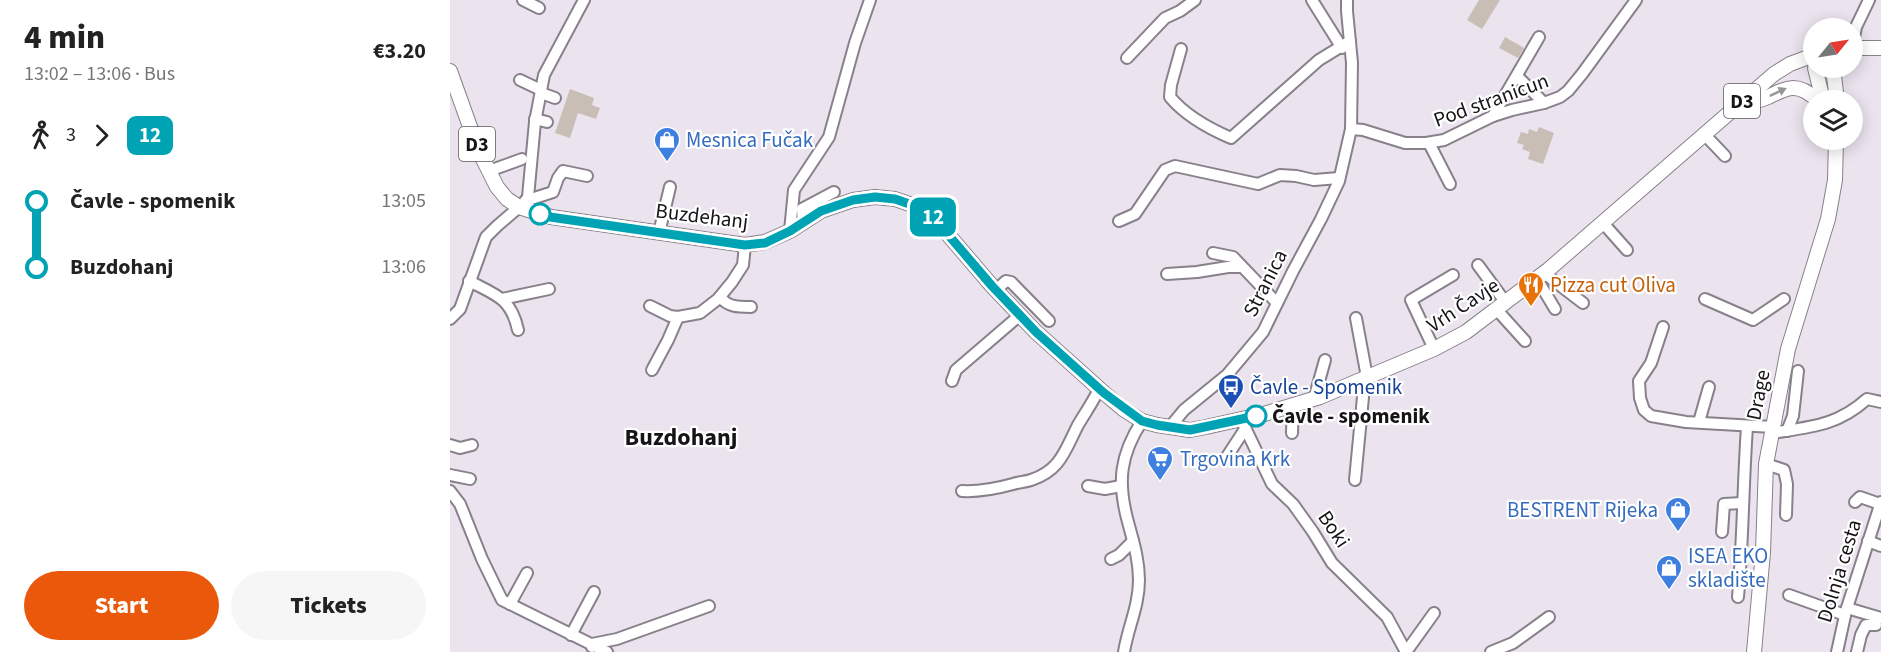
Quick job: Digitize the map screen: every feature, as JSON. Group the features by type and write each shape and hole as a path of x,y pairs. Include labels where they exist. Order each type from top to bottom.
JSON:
{"main road":[{"path":"1863,48 1881,48"},
{"name":"Vrh Čavje","path":"1170,427 1190,430 1243,424 1365,379 1434,349 1466,332 1541,276 1737,105 1784,67 1803,59"},
{"name":"D3","path":"450,71 478,149 497,187 507,199 522,204"},
{"path":"1737,105 1755,102 1786,88 1793,87 1803,91"},
{"name":"Drage","path":"1754,652 1763,552 1766,464 1788,349 1828,219 1835,180 1834,150"},
{"name":"Buzdehanj","path":"522,204 550,217 745,245 765,243 790,231 821,211 853,200 875,197 895,199 910,204 933,217 1020,315 1099,389 1142,421 1170,427"}],"street":[{"path":"524,0 539,8"},
{"path":"450,319 460,309 486,237 528,196 535,119 544,75 584,0"},
{"path":"790,231 794,190 829,137 855,43 870,0"},
{"path":"1127,58 1165,18 1195,0"},
{"path":"1181,49 1170,97 1176,105 1231,138 1319,60 1346,45 1312,0"},
{"name":"Stranica","path":"1170,427 1184,410 1227,375 1263,332 1321,219 1339,178 1351,129 1352,63 1346,45 1347,0"},
{"name":"Pod stranicun","path":"1351,129 1363,130 1405,143 1444,140 1493,116 1560,97 1568,91 1636,0"},
{"path":"1860,18 1869,0"},
{"path":"1493,116 1539,38"},
{"path":"1516,76 1544,103"},
{"path":"520,80 555,98"},
{"path":"535,119 547,122"},
{"path":"1705,135 1725,156"},
{"path":"1429,142 1450,184"},
{"path":"489,171 522,159"},
{"path":"1119,221 1135,214 1165,170 1175,166 1258,184 1280,175 1314,180 1339,178"},
{"path":"522,204 553,192 563,171 587,176"},
{"path":"659,233 670,186"},
{"path":"803,223 802,209 834,192"},
{"path":"1603,223 1627,250"},
{"path":"650,306 670,316 700,313 720,297 732,282 742,265 745,245"},
{"path":"1213,253 1233,258 1277,303"},
{"path":"1478,266 1501,307 1525,341"},
{"path":"1167,274 1240,267"},
{"path":"1434,349 1412,300 1453,275"},
{"path":"1541,276 1583,303"},
{"path":"1541,276 1555,309"},
{"path":"469,281 502,299 514,314 518,330"},
{"path":"996,290 1006,281 1011,282 1049,321"},
{"path":"502,299 549,289"},
{"path":"720,297 726,304 751,307"},
{"path":"1705,299 1753,320 1784,299"},
{"path":"952,381 956,370 964,362 1020,315"},
{"path":"652,370 678,317"},
{"path":"1355,480 1365,379 1356,318"},
{"path":"1663,327 1651,363 1639,381 1640,398 1644,410 1652,416 1686,422 1787,431 1830,423 1867,399 1881,402"},
{"path":"1314,399 1325,360"},
{"path":"1787,431 1793,416 1798,371"},
{"path":"1699,422 1709,387"},
{"path":"962,491 977,492 998,489 1031,480 1046,473 1064,455 1078,424 1099,389"},
{"path":"1292,433 1293,405"},
{"path":"1124,652 1126,636 1137,605 1139,583 1138,559 1126,518 1121,486 1122,466 1131,438 1142,421"},
{"path":"1226,458 1243,424"},
{"name":"Boki","path":"1243,424 1272,484 1293,504 1332,563 1387,617 1406,652"},
{"path":"1738,597 1747,427"},
{"path":"450,445 460,448 472,445"},
{"path":"1766,464 1784,470 1787,484 1786,515"},
{"path":"450,475 470,479"},
{"path":"1088,486 1105,489 1121,486"},
{"path":"450,491 460,504 482,559 502,600 571,634 592,648 607,652"},
{"path":"1855,502 1860,497 1881,503"},
{"path":"1722,532 1724,504 1742,503"},
{"name":"Dolnja cesta","path":"1837,652 1846,611 1881,503"},
{"path":"1111,559 1119,555 1133,541"},
{"path":"1868,541 1881,546"},
{"path":"510,604 527,573"},
{"path":"571,634 594,592"},
{"path":"1789,595 1879,621"},
{"path":"592,648 709,606"},
{"path":"1406,652 1434,613"},
{"path":"1491,652 1514,643 1549,617"},
{"path":"1857,652 1866,626 1879,621"}],"building":[{"path":"1479,0 1500,0 1482,29 1467,20"},
{"path":"1505,37 1524,48 1518,58 1499,48"},
{"path":"570,89 594,98 592,105 600,108 596,119 578,113 570,138 555,133"},
{"path":"1539,127 1554,133 1543,164 1528,159 1530,152 1522,149 1524,145 1517,143 1521,132 1528,134 1529,129 1537,132"}],"bus line":[{"name":"12","path":"540,214 745,245 765,243 790,231 821,211 853,200 875,197 895,199 918,207 933,217 992,286 1036,332 1104,393 1142,421 1190,430 1256,416"}],"place":[{"name":"Mesnica Fučak","path":"667,163"},
{"name":"Pizza cut Oliva","path":"1531,308"},
{"name":"Čavle - Spomenik","path":"1231,410"},
{"name":"Čavle - spomenik","path":"1256,416"},
{"name":"Trgovina Krk","path":"1160,482"},
{"name":"BESTRENT Rijeka","path":"1678,533"},
{"name":"ISEA EKO skladište","path":"1669,591"}],"district":[{"name":"Buzdohanj","path":"681,437"}]}
